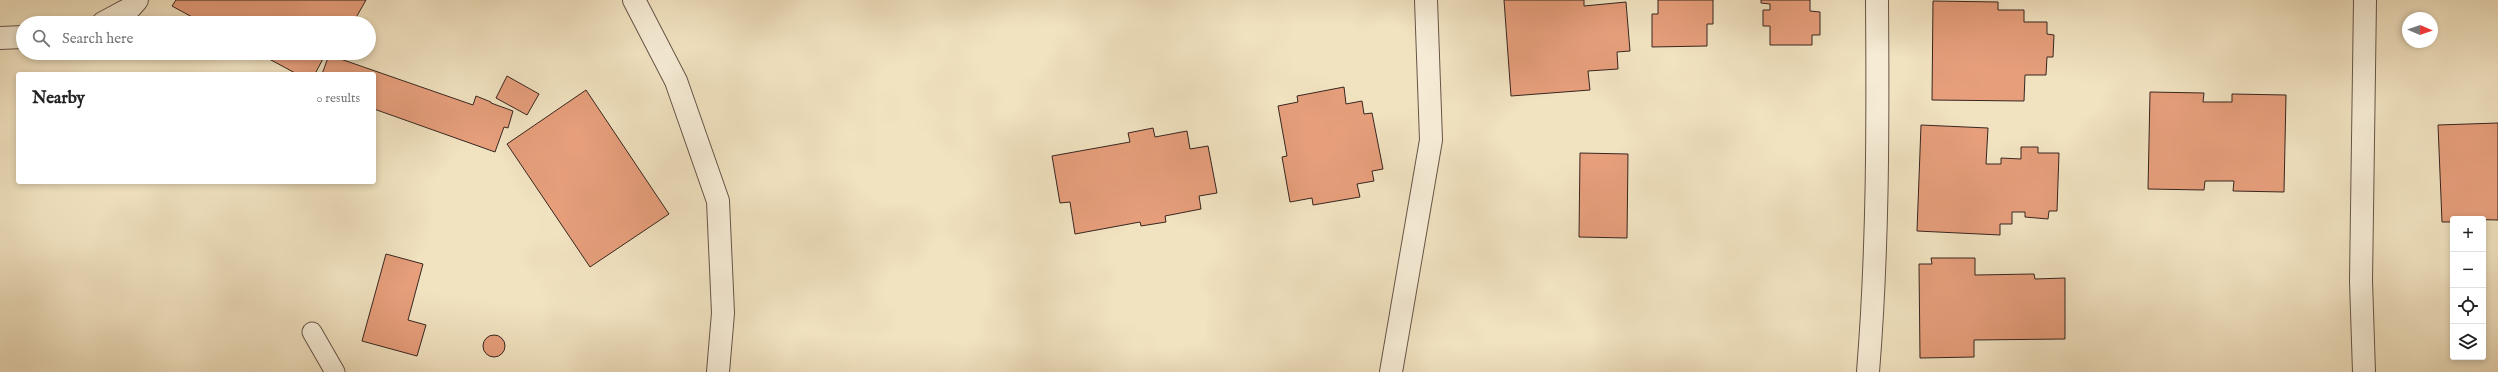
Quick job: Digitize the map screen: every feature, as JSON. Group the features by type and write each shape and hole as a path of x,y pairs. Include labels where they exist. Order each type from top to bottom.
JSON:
{"street":[{"path":"116,16 129,9 137,0"},
{"path":"634,0 676,81 718,201 723,313 718,372"},
{"path":"1392,372 1431,140 1426,0"},
{"path":"1868,372 1876,279 1878,140 1877,0"},
{"path":"2364,372 2361,281 2365,0"},
{"path":"0,38 16,37"}],"lane":[{"path":"312,332 335,372"}],"building":[{"path":"176,0 366,0 357,16 190,16 172,6"},
{"path":"1504,0 1584,0 1584,6 1626,2 1630,51 1617,52 1618,69 1588,71 1590,90 1511,96"},
{"path":"1658,0 1713,0 1713,24 1707,24 1707,46 1652,47 1652,14 1658,14"},
{"path":"1761,0 1810,0 1810,11 1820,12 1820,35 1812,35 1812,45 1770,45 1770,26 1763,26 1763,10 1770,10 1770,4 1761,3"},
{"path":"1933,1 1998,2 1998,10 2024,10 2024,22 2047,22 2047,34 2054,35 2053,57 2047,57 2046,75 2025,75 2024,101 1932,100"},
{"path":"271,60 322,60 316,72 293,72"},
{"path":"327,60 343,60 473,105 476,96 513,111 508,128 504,127 495,152 376,110 376,72 323,72"},
{"path":"507,76 539,94 527,115 496,98"},
{"path":"1344,87 1346,104 1362,101 1364,114 1372,113 1383,169 1372,171 1374,181 1357,184 1360,197 1313,205 1312,198 1290,202 1282,157 1287,156 1278,106 1298,102 1297,96"},
{"path":"586,90 669,214 590,267 507,144"},
{"path":"2150,92 2204,93 2203,102 2232,102 2232,94 2286,95 2284,192 2233,191 2234,181 2205,181 2204,190 2148,189"},
{"path":"2498,123 2498,220 2486,220 2486,216 2450,216 2450,222 2442,222 2438,125"},
{"path":"1921,125 1988,128 1986,164 2001,164 2001,158 2021,159 2021,147 2038,147 2038,153 2059,153 2057,211 2049,211 2048,219 2025,217 2025,212 2012,212 2012,224 2000,224 2000,235 1917,231"},
{"path":"1153,128 1155,137 1187,131 1190,149 1208,146 1217,193 1199,196 1201,209 1165,216 1166,222 1141,226 1140,222 1075,234 1070,202 1060,203 1052,156 1130,142 1128,133"},
{"path":"1580,153 1628,154 1627,238 1579,237"},
{"path":"386,254 423,264 408,320 426,325 417,356 362,341"},
{"path":"1931,258 1975,258 1975,275 2034,274 2035,279 2065,278 2065,339 1974,340 1974,357 1920,358 1919,264 1932,264"},
{"path":"494,335 502,338 505,346 502,354 494,357 486,354 483,346 486,338"}]}
